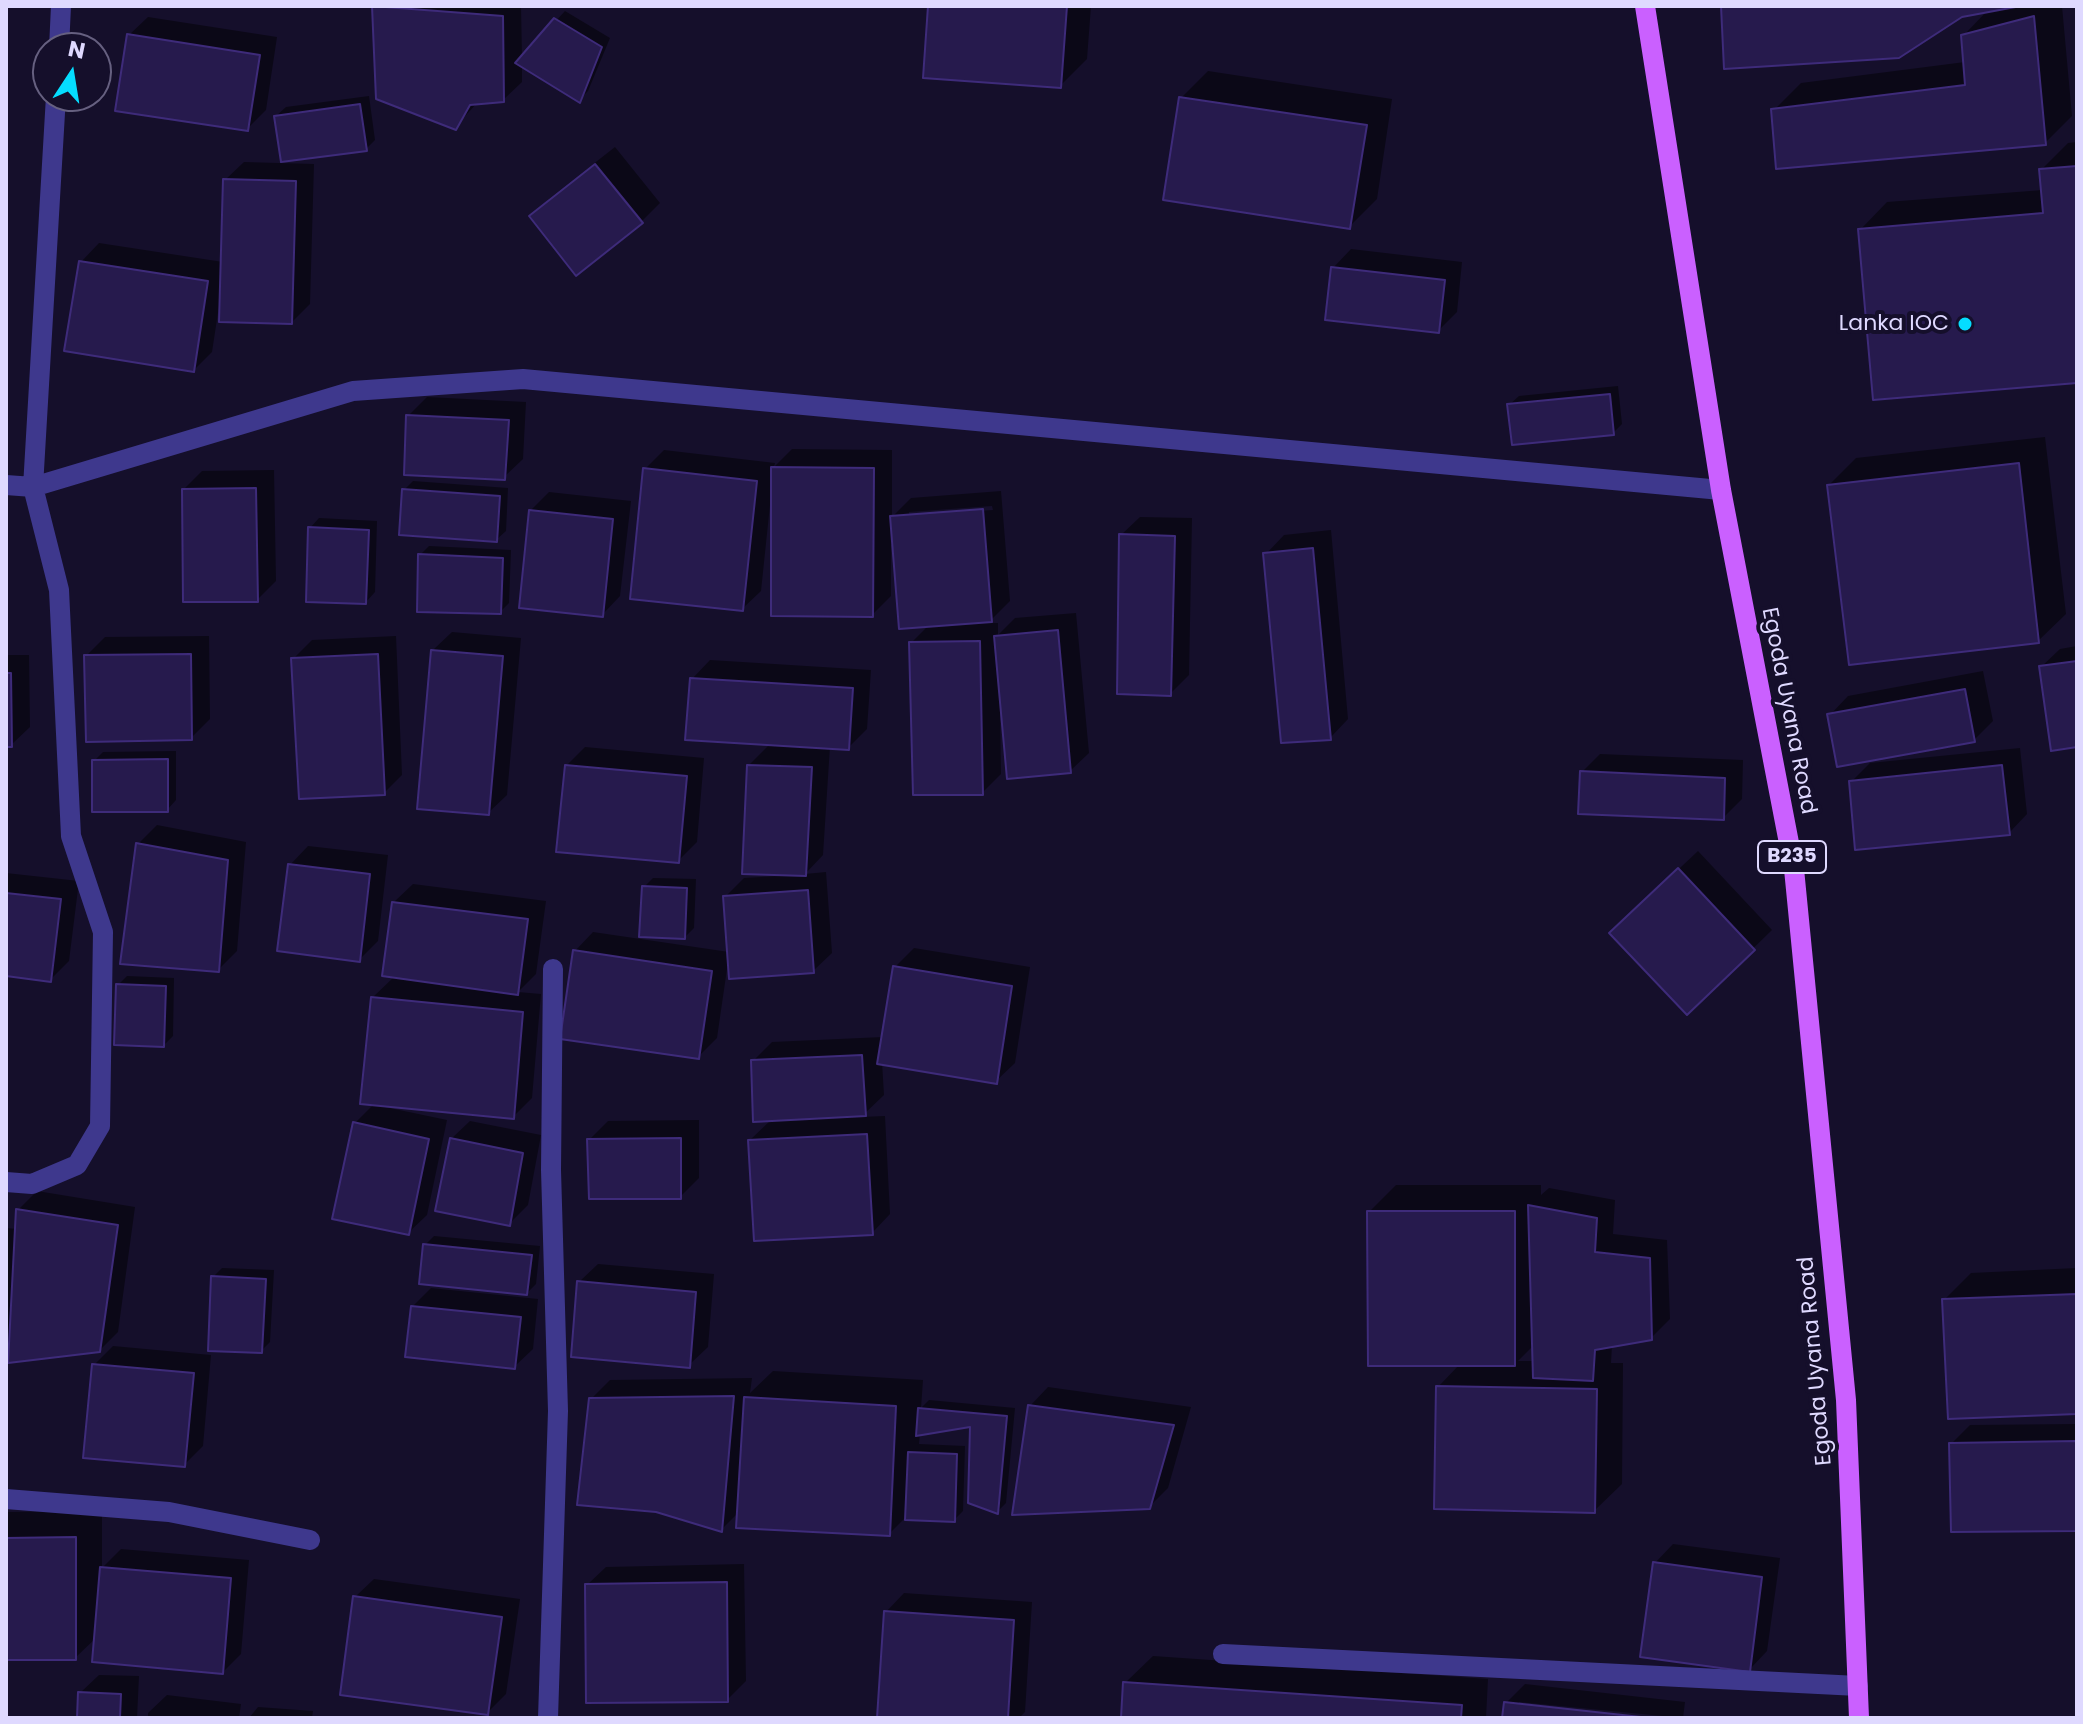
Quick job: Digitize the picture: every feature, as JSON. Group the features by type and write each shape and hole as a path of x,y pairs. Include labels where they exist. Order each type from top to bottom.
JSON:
{"main road":[{"name":"Egoda Uyana Road","path":"1645,6 1721,490 1794,869 1846,1400 1859,1718"}],"street":[{"path":"60,32 61,6"},
{"path":"6,1182 32,1184 77,1165 100,1126 103,932 71,836 59,590 33,487 55,112"},
{"path":"6,485 33,487 353,391 523,379 1721,490"},
{"path":"548,1718 558,1411 551,1170 553,969"},
{"path":"6,1499 169,1512 310,1540"},
{"path":"1223,1654 1858,1686"}],"building":[{"path":"372,6 503,16 504,102 470,105 456,130 376,99"},
{"path":"928,6 1067,6 1061,88 923,78"},
{"path":"1721,6 2021,6 1962,17 1899,58 1724,69"},
{"path":"2034,16 2046,145 1776,169 1771,109 1965,85 1961,35"},
{"path":"554,18 602,47 580,103 515,63"},
{"path":"127,34 260,55 248,131 115,111"},
{"path":"1179,97 1367,125 1350,229 1163,200"},
{"path":"360,104 367,151 281,162 274,116"},
{"path":"595,164 643,223 576,276 529,216"},
{"path":"2077,166 2077,383 1873,400 1858,229 2043,213 2039,169"},
{"path":"223,179 296,181 292,324 219,322"},
{"path":"79,261 208,281 194,372 64,351"},
{"path":"1331,267 1445,280 1439,333 1325,320"},
{"path":"1610,394 1614,435 1512,445 1507,404"},
{"path":"406,415 509,420 505,480 404,475"},
{"path":"2019,463 2039,643 1849,665 1827,485"},
{"path":"771,467 874,468 873,617 771,616"},
{"path":"643,468 757,481 743,611 630,599"},
{"path":"256,488 258,602 183,602 182,489"},
{"path":"402,489 500,496 497,542 399,535"},
{"path":"983,509 992,622 899,629 890,516"},
{"path":"529,510 613,519 603,617 519,608"},
{"path":"308,527 369,530 366,604 306,602"},
{"path":"1119,534 1175,536 1171,696 1117,694"},
{"path":"1313,548 1331,740 1281,743 1263,553"},
{"path":"418,554 503,558 501,614 417,612"},
{"path":"1058,630 1071,773 1007,779 994,636"},
{"path":"980,641 983,795 913,795 909,642"},
{"path":"431,650 503,656 489,815 417,809"},
{"path":"191,654 192,740 86,742 84,655"},
{"path":"378,654 385,795 299,799 291,658"},
{"path":"2077,661 2077,747 2051,751 2039,666"},
{"path":"6,673 11,673 12,747 6,747"},
{"path":"690,678 853,688 849,750 685,740"},
{"path":"1965,689 1975,742 1837,767 1827,714"},
{"path":"168,759 168,812 92,812 92,760"},
{"path":"565,765 687,776 679,863 556,852"},
{"path":"747,765 812,767 806,876 742,874"},
{"path":"2002,765 2010,835 1855,850 1849,781"},
{"path":"1580,771 1725,778 1724,820 1578,814"},
{"path":"136,843 228,860 219,972 120,964"},
{"path":"288,864 370,874 360,962 277,951"},
{"path":"1678,868 1755,950 1687,1015 1609,933"},
{"path":"642,886 687,888 685,939 639,937"},
{"path":"808,890 814,973 729,979 723,896"},
{"path":"6,893 61,899 51,982 6,976"},
{"path":"392,902 528,919 518,995 382,976"},
{"path":"573,950 712,971 699,1059 560,1039"},
{"path":"893,966 1012,986 997,1084 877,1064"},
{"path":"116,984 166,986 164,1047 114,1045"},
{"path":"371,997 523,1012 514,1119 360,1104"},
{"path":"862,1055 866,1116 753,1122 751,1060"},
{"path":"353,1122 429,1139 409,1235 332,1219"},
{"path":"867,1134 873,1235 754,1241 748,1140"},
{"path":"450,1138 523,1153 510,1226 435,1211"},
{"path":"681,1138 681,1199 589,1199 587,1139"},
{"path":"1528,1205 1597,1218 1595,1252 1650,1258 1652,1340 1595,1350 1593,1381 1533,1378"},
{"path":"16,1209 118,1225 100,1352 8,1363"},
{"path":"1367,1211 1515,1211 1515,1366 1368,1366"},
{"path":"423,1244 532,1255 527,1295 419,1284"},
{"path":"211,1276 266,1279 262,1353 208,1351"},
{"path":"577,1281 696,1292 690,1368 571,1357"},
{"path":"2077,1294 2077,1414 1948,1419 1942,1299"},
{"path":"411,1306 521,1317 515,1369 405,1357"},
{"path":"92,1364 194,1373 185,1467 83,1458"},
{"path":"1436,1386 1597,1389 1595,1513 1434,1509"},
{"path":"734,1396 722,1532 656,1512 577,1505 589,1398"},
{"path":"744,1397 896,1406 890,1536 736,1528"},
{"path":"1028,1405 1174,1425 1150,1509 1012,1515"},
{"path":"918,1408 1007,1416 998,1514 968,1503 970,1427 916,1436"},
{"path":"2077,1441 2077,1531 1951,1532 1949,1443"},
{"path":"908,1452 957,1454 955,1522 905,1520"},
{"path":"76,1537 76,1660 6,1660 6,1538"},
{"path":"1653,1562 1762,1577 1750,1672 1640,1657"},
{"path":"100,1567 231,1578 223,1674 92,1662"},
{"path":"727,1582 728,1702 586,1703 585,1584"},
{"path":"353,1596 502,1617 488,1715 340,1695"},
{"path":"884,1611 1014,1620 1008,1718 877,1718"},
{"path":"1123,1682 1462,1705 1461,1718 1121,1718"},
{"path":"78,1692 121,1694 120,1718 77,1718"},
{"path":"1504,1702 1650,1718 1502,1718"}],"place":[{"name":"Lanka IOC","path":"1965,324"}]}
